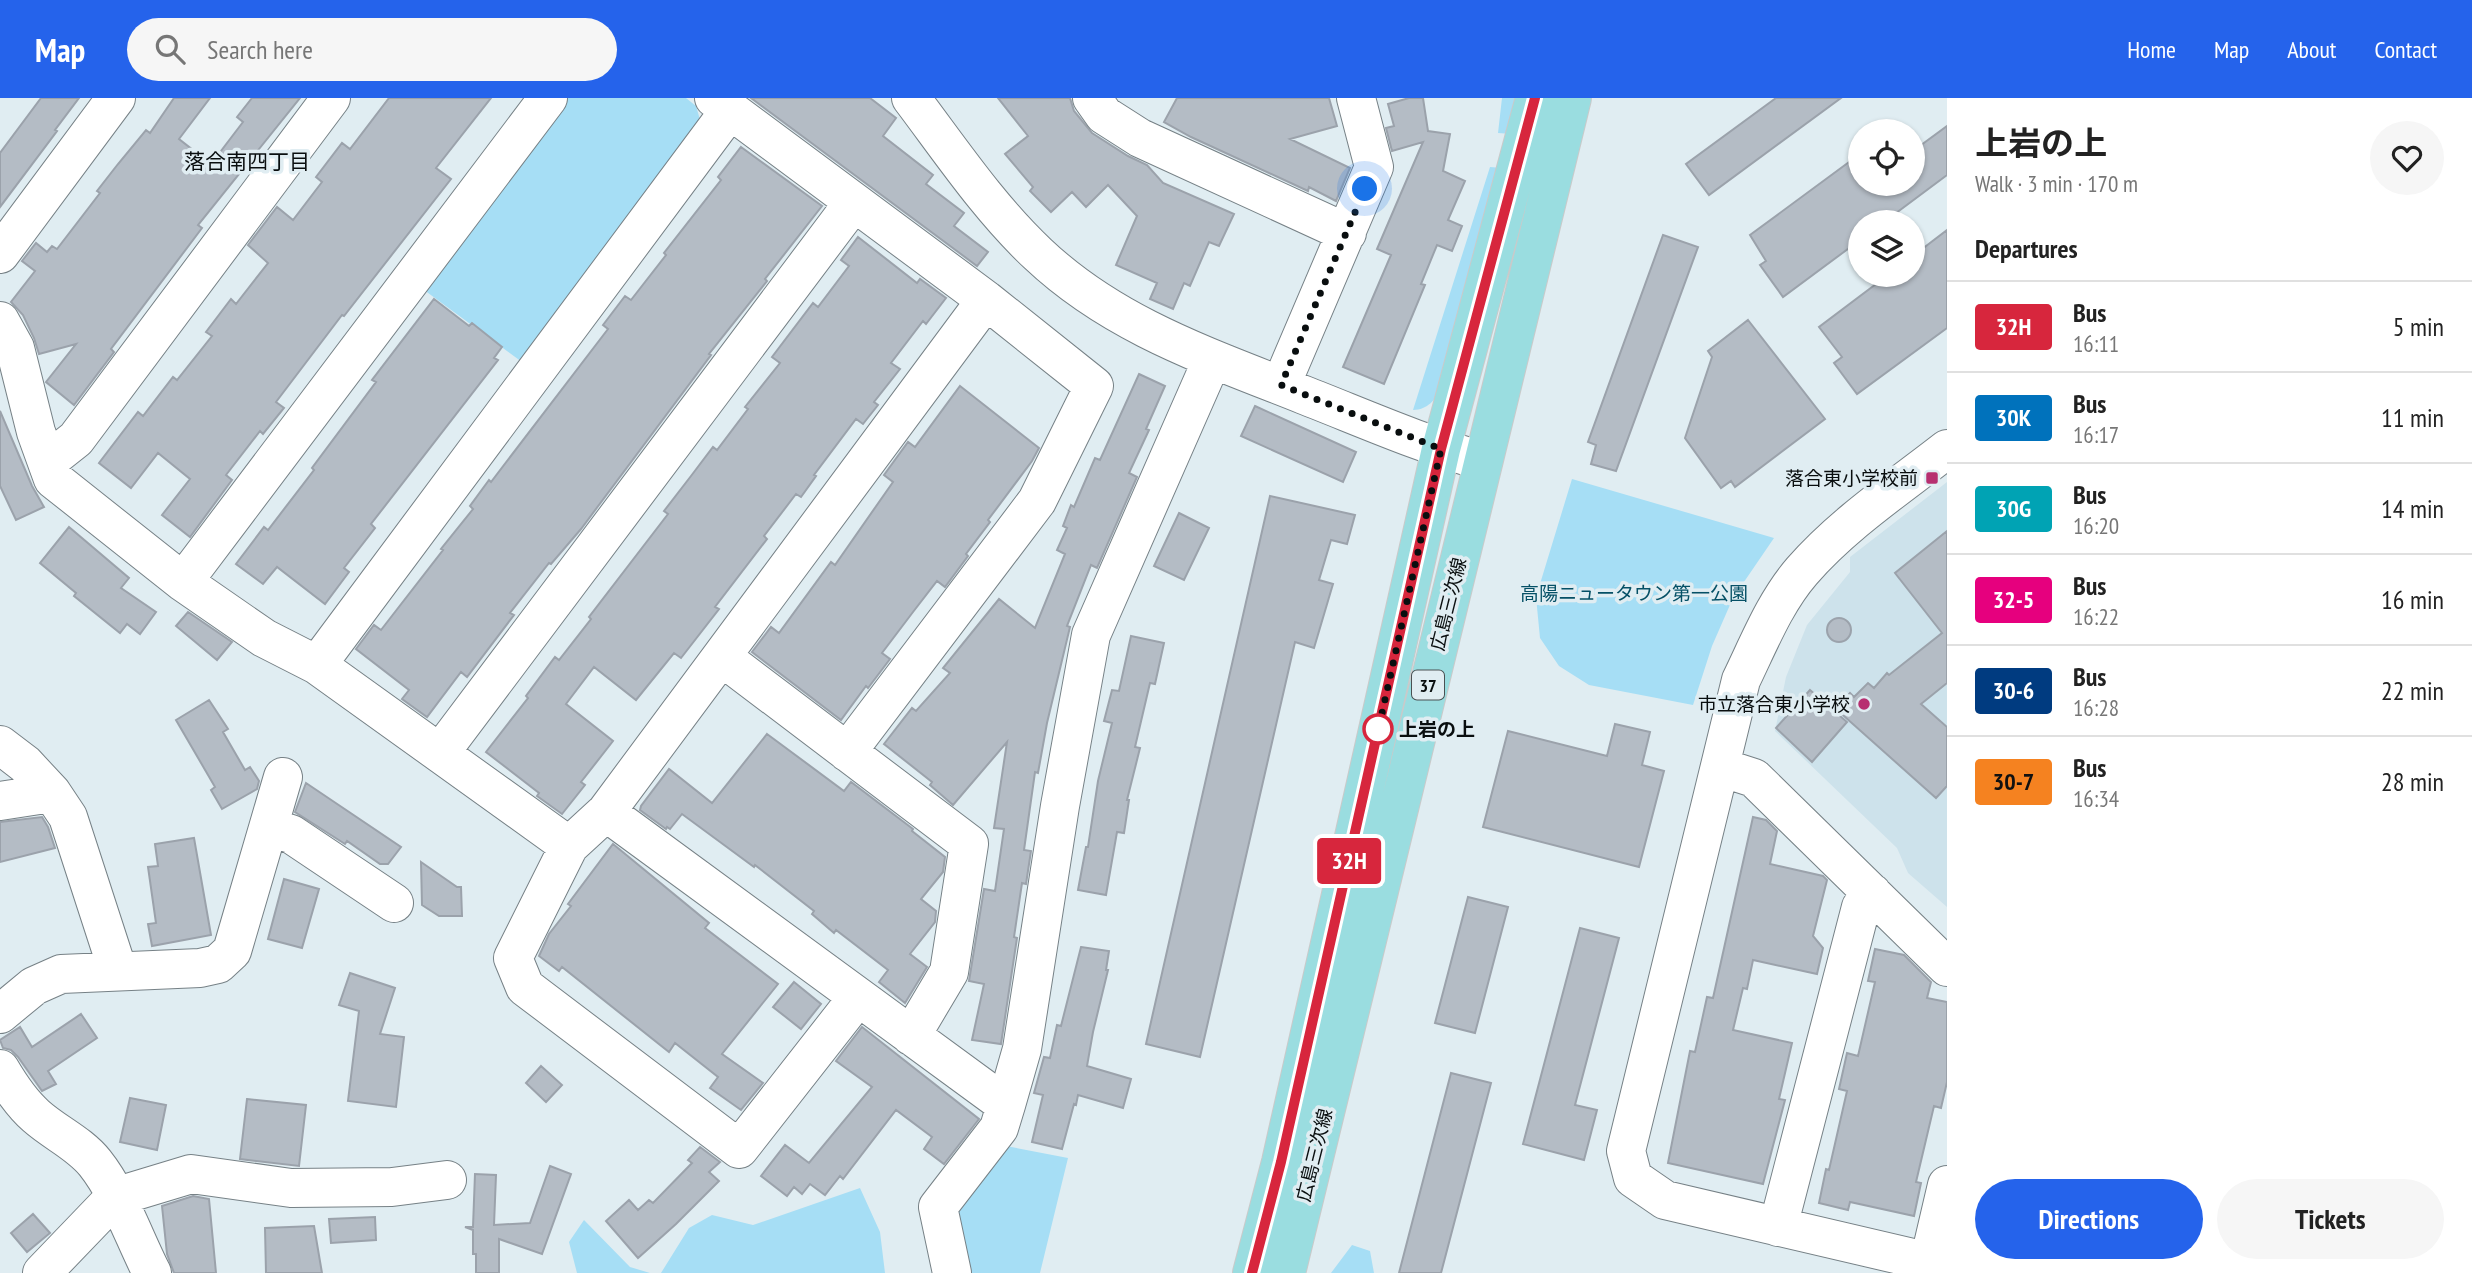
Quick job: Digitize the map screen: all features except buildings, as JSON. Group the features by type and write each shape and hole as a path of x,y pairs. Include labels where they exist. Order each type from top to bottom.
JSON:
{"main road":[{"name":"広島三次線","path":"1252,1273 1281,1162 1441,449 1535,98"},
{"name":"広島三次線","path":"1286,1273 1572,98"}],"street":[{"path":"0,254 116,98"},
{"path":"47,462 76,439 331,98"},
{"path":"183,582 548,98"},
{"path":"911,98 1004,220 1038,255 1075,286 1126,319 1212,360 1441,449 1483,461"},
{"path":"1092,98 1104,115 1140,138 1347,233"},
{"path":"1281,385 1374,167 1356,98"},
{"path":"317,665 722,104 986,300 1094,386 1037,501 847,752"},
{"path":"440,753 854,202"},
{"path":"859,997 739,1149 526,987 513,958 569,846 606,812 986,300"},
{"path":"0,321 15,348 36,432 53,479 183,582 264,638 317,665 569,846"},
{"path":"953,1273 938,1207 999,1128 1022,1049 1060,806 1091,635 1212,360"},
{"path":"1947,449 1842,530 1800,573 1769,621 1741,680 1626,1151 1633,1178 1665,1200 1778,1227 1875,1261 1938,1264 1947,1185"},
{"path":"722,657 969,844 949,972 911,1036"},
{"path":"0,745 25,764 52,793 68,817 118,971"},
{"path":"1720,766 1754,778 1947,967"},
{"path":"0,1014 34,986 61,974 200,968 218,964 232,951 283,777"},
{"path":"0,802 52,793"},
{"path":"606,812 1006,1105"},
{"path":"269,827 291,834 394,903"},
{"path":"1778,1227 1861,907 1872,893"},
{"path":"0,1069 10,1087 36,1116 74,1143 95,1163 115,1197 152,1273"},
{"path":"42,1273 115,1197 191,1174 291,1188 392,1187 447,1180"}],"shaded area":[{"name":"市立落合東小学校","path":"1947,482 1947,907 1908,873 1897,848 1775,731 1786,677 1807,625 1850,572 1850,557"}],"green space":[{"path":"560,98 686,98 696,106 701,123 522,362 420,287"},
{"path":"1502,98 1521,98 1512,134 1498,133"},
{"path":"1490,167 1502,168 1443,388 1427,406 1413,410"},
{"name":"高陽ニュータウン第一公園","path":"1572,479 1774,538 1733,598 1712,646 1693,705 1589,685 1559,666 1540,638 1536,597"},
{"path":"1001,1145 1068,1158 1040,1273 969,1273 955,1203"},
{"path":"860,1188 880,1232 885,1273 661,1273 689,1228 712,1215 753,1225"},
{"path":"584,1220 630,1267 650,1273 577,1273 569,1242"},
{"path":"1352,1245 1370,1251 1374,1273 1331,1273"}],"bus line":[{"name":"32H","path":"1252,1273 1281,1162 1441,449 1535,98"}],"place":[{"name":"落合東小学校前","path":"1932,478"},
{"name":"市立落合東小学校","path":"1864,704"},
{"name":"上岩の上","path":"1378,729"}],"district":[{"name":"落合南四丁目","path":"247,161"}],"route":[{"path":"1365,189 1281,385 1441,449 1376,740 1378,729"}]}
